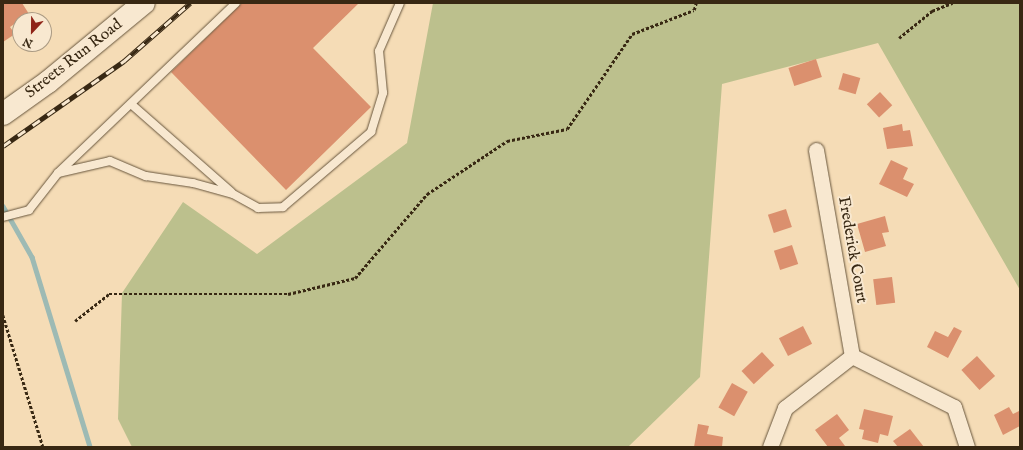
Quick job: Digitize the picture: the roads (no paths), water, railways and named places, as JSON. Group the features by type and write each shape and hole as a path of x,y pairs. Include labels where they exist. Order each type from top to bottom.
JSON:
{"main road":[{"name":"Streets Run Road","path":"3,114 48,82 141,4"}],"street":[{"name":"Frederick Court","path":"816,150 852,356"},
{"path":"770,447 785,408 852,356 954,407 967,447"}],"lane":[{"path":"3,216 29,210 58,173 236,3"},
{"path":"131,104 233,194 258,208 282,207 372,132 383,93 379,51 400,3"},
{"path":"58,173 110,162 146,176 193,183 233,194"}],"waterway":[{"path":"3,206 32,257 90,447"}],"railway":[{"path":"3,146 124,61 190,3"}]}
